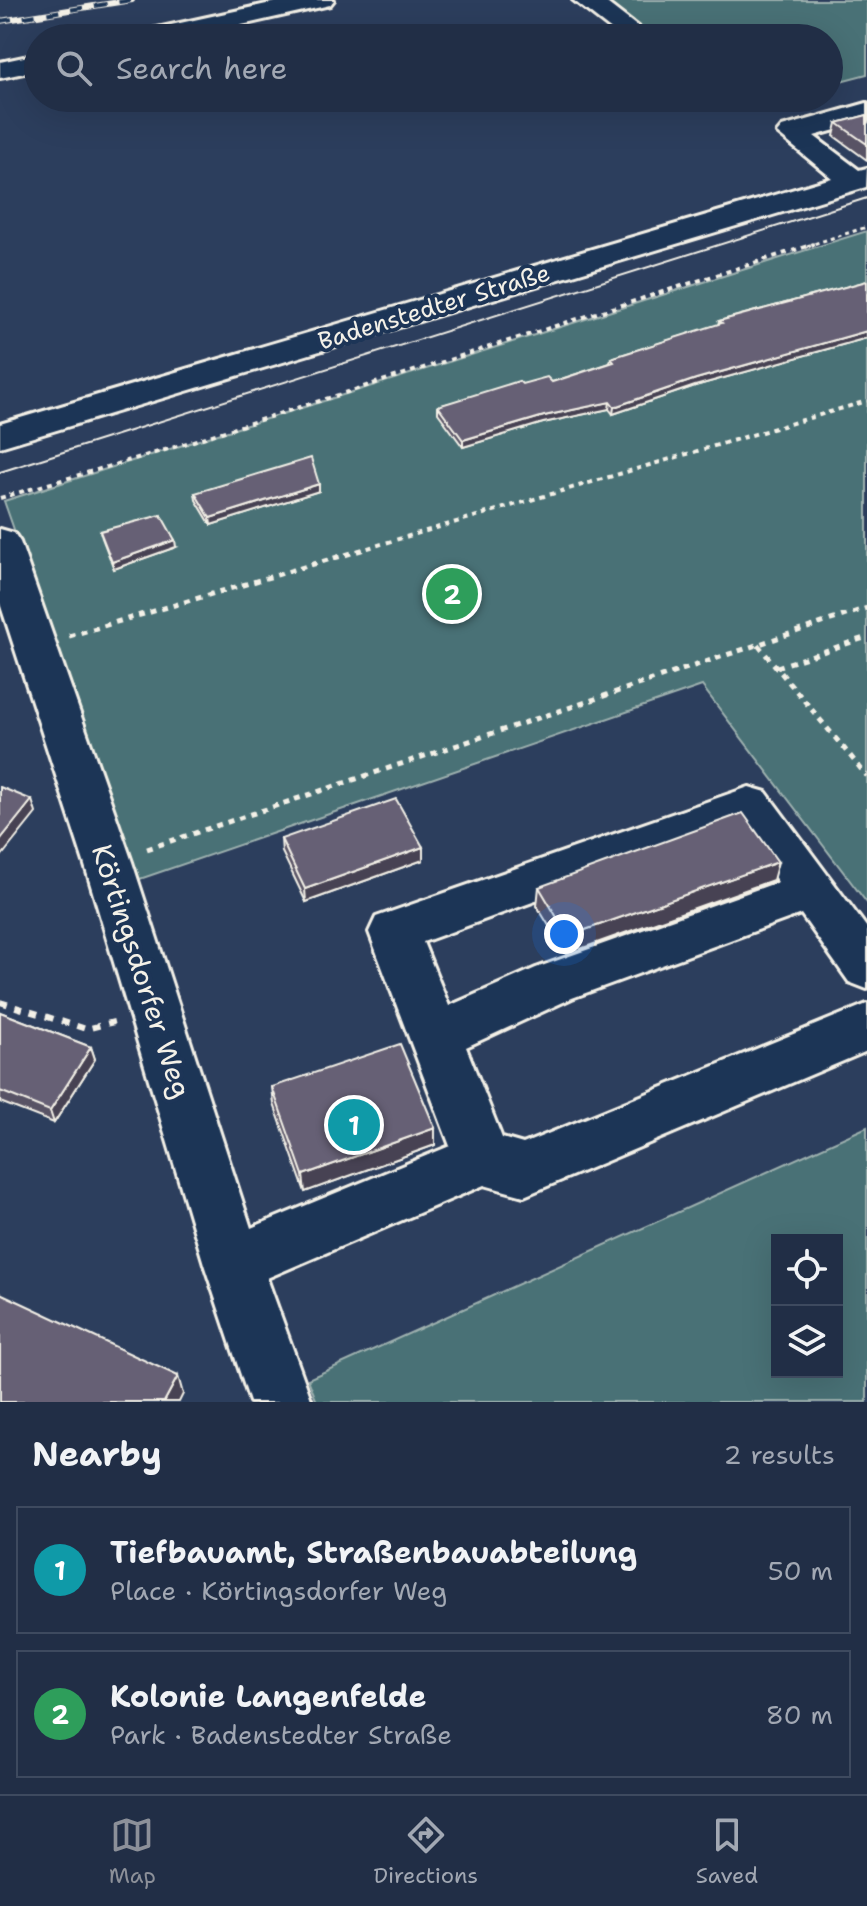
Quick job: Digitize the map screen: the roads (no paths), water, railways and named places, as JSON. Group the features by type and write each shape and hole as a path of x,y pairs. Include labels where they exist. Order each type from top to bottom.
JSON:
{"street":[{"path":"212,24 321,0"},
{"path":"586,0 619,24"},
{"path":"0,70 24,65"},
{"path":"861,179 792,133 867,112"},
{"name":"Badenstedter Straße","path":"0,436 861,179"},
{"name":"Körtingsdorfer Weg","path":"2,552 108,862 233,1264 281,1402"},
{"path":"483,1159 394,932 749,805 867,967"},
{"path":"435,1036 554,983 811,890"},
{"path":"233,1264 483,1159 524,1170 867,1027"}],"tram line":[{"path":"0,472 867,198"}],"railway":[{"path":"0,21 132,0"}],"place":[{"name":"Kolonie Langenfelde","path":"452,594"},
{"name":"Tiefbauamt, Straßenbauabteilung","path":"354,1125"}]}
